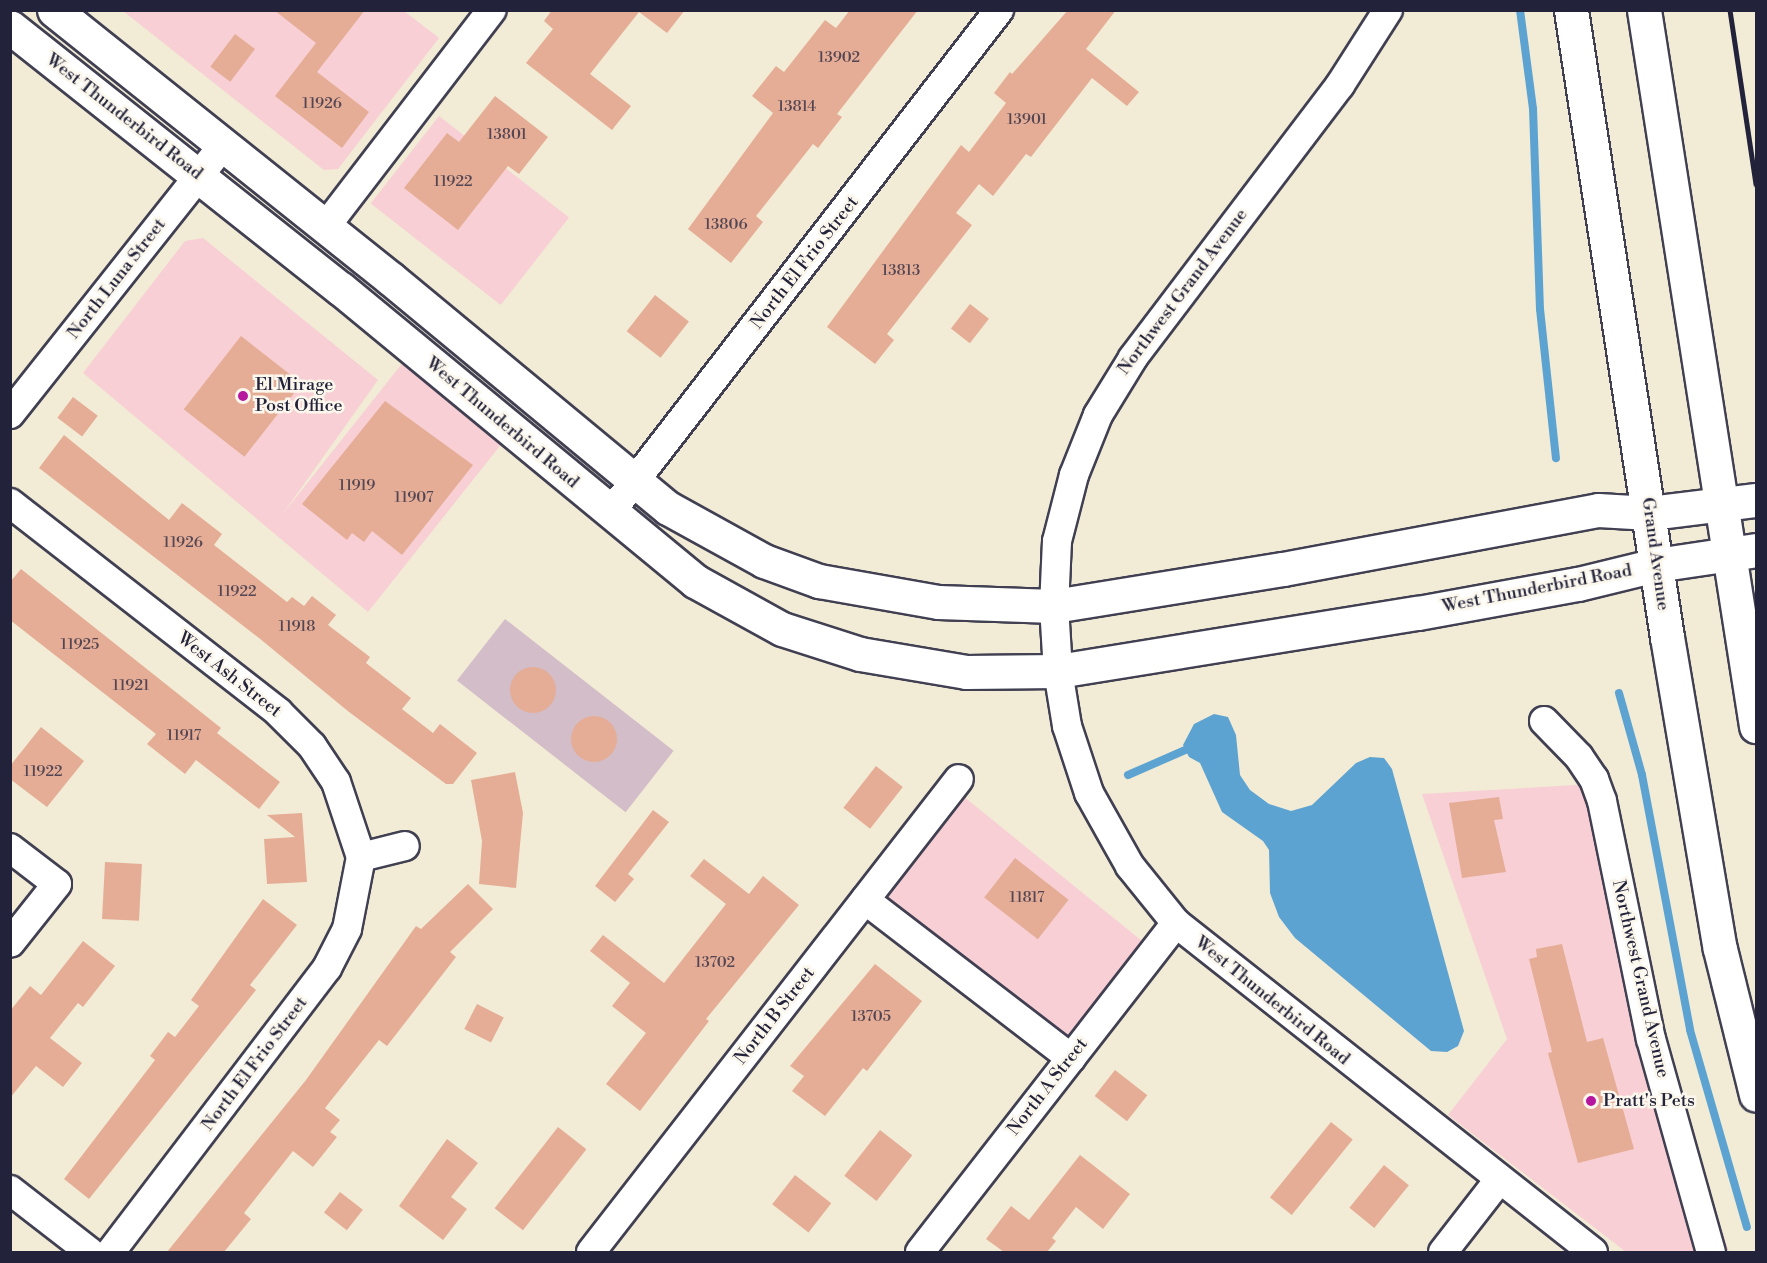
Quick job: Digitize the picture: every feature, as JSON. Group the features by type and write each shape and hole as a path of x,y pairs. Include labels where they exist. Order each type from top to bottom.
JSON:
{"main road":[{"path":"54,10 326,226 635,482 709,532 764,561 819,581 938,602 1054,606 1283,569 1598,510 1650,513 1756,500"},
{"name":"Grand Avenue","path":"1571,10 1650,513 1656,565 1720,949 1756,1095"},
{"path":"1644,10 1721,506 1744,552 1756,726"},
{"name":"West Thunderbird Road","path":"10,27 433,364 610,513 695,581 782,629 860,654 928,668 966,672 1058,671 1418,613 1578,584 1656,565 1744,552"}],"street":[{"path":"326,226 492,10"},
{"name":"North El Frio Street","path":"610,513 999,10"},
{"name":"Northwest Grand Avenue","path":"1054,606 1055,556 1062,512 1083,447 1111,391 1340,85 1388,10"},
{"name":"North Luna Street","path":"10,414 223,145"},
{"name":"West Ash Street","path":"10,503 278,712 312,746 336,782 361,857"},
{"name":"West Thunderbird Road","path":"1054,606 1058,671 1067,726 1089,793 1130,866 1176,922 1499,1180 1593,1252"},
{"name":"Northwest Grand Avenue","path":"1544,721 1579,757 1602,801 1651,1039 1711,1252"},
{"name":"North B Street","path":"591,1252 959,779"},
{"path":"361,857 405,846"},
{"path":"10,848 57,884 10,943"},
{"name":"North El Frio Street","path":"111,1252 327,968 347,929 361,857"},
{"path":"865,900 1071,1058"},
{"name":"North A Street","path":"920,1252 1176,922"},
{"path":"1443,1252 1499,1180"},
{"path":"10,1190 90,1252"}],"shaded area":[{"path":"123,11 404,11 439,38 338,169 324,170"},
{"path":"439,116 569,218 501,305 371,203"},
{"path":"203,238 378,380 282,515 408,356 507,437 368,612 83,373 185,241"},
{"path":"505,619 674,751 626,812 457,680"},
{"path":"1611,783 1665,1039 1704,1179 1729,1252 1626,1252 1448,1115 1507,1039 1422,794"},
{"path":"963,796 1145,943 1063,1044 881,897"}],"water":[{"path":"1214,714 1228,717 1236,735 1240,775 1250,790 1269,804 1291,811 1312,805 1356,763 1370,757 1384,758 1392,769 1464,1031 1458,1046 1447,1052 1431,1051 1295,938 1279,917 1270,893 1269,850 1263,841 1222,812 1200,763 1189,757 1183,745 1194,724"}],"building":[{"path":"274,10 365,10 317,72 369,112 342,148 275,96 316,43"},
{"path":"552,10 685,10 667,33 639,12 590,74 631,106 612,130 526,63 553,29 544,21"},
{"path":"850,10 918,10 837,114 842,117 818,148 813,144 756,216 763,222 731,263 688,229 773,113 752,96 776,66 784,72 825,20 836,28"},
{"path":"1068,10 1116,10 1086,49 1139,92 1127,106 1092,78 1031,157 1026,154 993,196 979,184 956,213 972,225 887,334 894,340 875,364 827,327 961,145 969,152 1006,103 994,93 1010,72 1012,74"},
{"path":"235,34 255,49 230,82 210,67"},
{"path":"495,96 548,137 519,174 508,166 458,230 404,188 447,133 459,142"},
{"path":"655,295 689,321 661,358 627,331"},
{"path":"970,304 989,319 970,343 951,328"},
{"name":"El Mirage Post Office","path":"241,336 302,383 244,457 184,409"},
{"path":"73,397 98,416 82,436 57,418"},
{"path":"385,401 473,465 402,555 372,531 364,542 352,533 347,540 302,504"},
{"path":"64,435 169,520 182,503 222,534 214,545 287,602 292,597 304,606 312,596 336,615 328,625 370,657 366,663 411,698 402,709 433,733 440,724 477,753 453,784 446,784 349,712 259,638 39,468"},
{"path":"21,569 221,728 217,733 280,782 259,809 196,760 185,774 147,744 156,734 10,620 10,582"},
{"path":"533,667 549,674 556,690 549,706 533,713 517,706 510,690 517,674"},
{"path":"594,716 610,723 617,739 610,755 594,762 578,755 571,739 578,723"},
{"path":"41,727 84,761 47,807 10,779 10,766"},
{"path":"876,766 903,787 870,829 843,808"},
{"path":"515,772 523,813 516,888 479,884 482,841 471,780"},
{"path":"1499,797 1503,819 1494,820 1506,872 1462,878 1449,803"},
{"path":"653,810 669,822 628,874 634,879 615,902 595,886"},
{"path":"302,813 307,882 267,884 264,839 295,837 267,815"},
{"path":"1015,858 1069,900 1038,939 984,897"},
{"path":"704,859 749,894 763,876 799,905 706,1019 709,1021 640,1111 606,1084 646,1033 612,1006 630,983 590,951 603,935 664,983 726,904 690,876"},
{"path":"105,862 142,864 139,921 102,919"},
{"path":"468,884 493,909 450,952 456,957 387,1046 379,1040 325,1108 340,1120 330,1132 337,1137 313,1167 293,1151 244,1213 251,1219 224,1252 167,1252 306,1080 416,926 421,929"},
{"path":"263,899 297,925 250,985 256,990 89,1199 64,1179 155,1060 150,1056 168,1032 175,1037 199,1006 191,1000"},
{"path":"83,941 115,966 83,1007 78,1003 50,1038 82,1063 63,1087 36,1066 10,1098 10,1011 30,986 41,995"},
{"name":"Pratt's Pets","path":"1562,944 1587,1042 1603,1038 1634,1149 1578,1163 1548,1053 1552,1052 1529,959 1537,957 1536,949"},
{"path":"875,964 922,1001 867,1071 863,1068 825,1116 792,1091 804,1076 790,1066"},
{"path":"477,1004 504,1018 491,1043 464,1029"},
{"path":"1115,1070 1147,1095 1127,1121 1095,1096"},
{"path":"1331,1122 1353,1140 1292,1215 1270,1197"},
{"path":"558,1127 586,1149 523,1230 495,1208"},
{"path":"880,1130 912,1155 877,1201 844,1176"},
{"path":"447,1139 478,1163 451,1197 467,1209 443,1240 399,1206"},
{"path":"1080,1155 1130,1194 1103,1229 1076,1207 1052,1238 1056,1241 1047,1252 1004,1252 986,1239 1011,1206 1029,1220"},
{"path":"1384,1165 1409,1185 1374,1228 1349,1208"},
{"path":"795,1175 831,1203 808,1232 772,1204"},
{"path":"340,1192 363,1210 347,1230 324,1212"}],"waterway":[{"path":"1520,10 1533,109 1540,309 1556,458"},
{"path":"1619,693 1642,775 1690,1030 1747,1227"},
{"path":"1128,775 1192,747"}],"railway":[{"path":"1730,10 1756,184"}],"place":[{"name":"El Mirage Post Office","path":"243,396"},
{"name":"Pratt's Pets","path":"1591,1101"}]}
